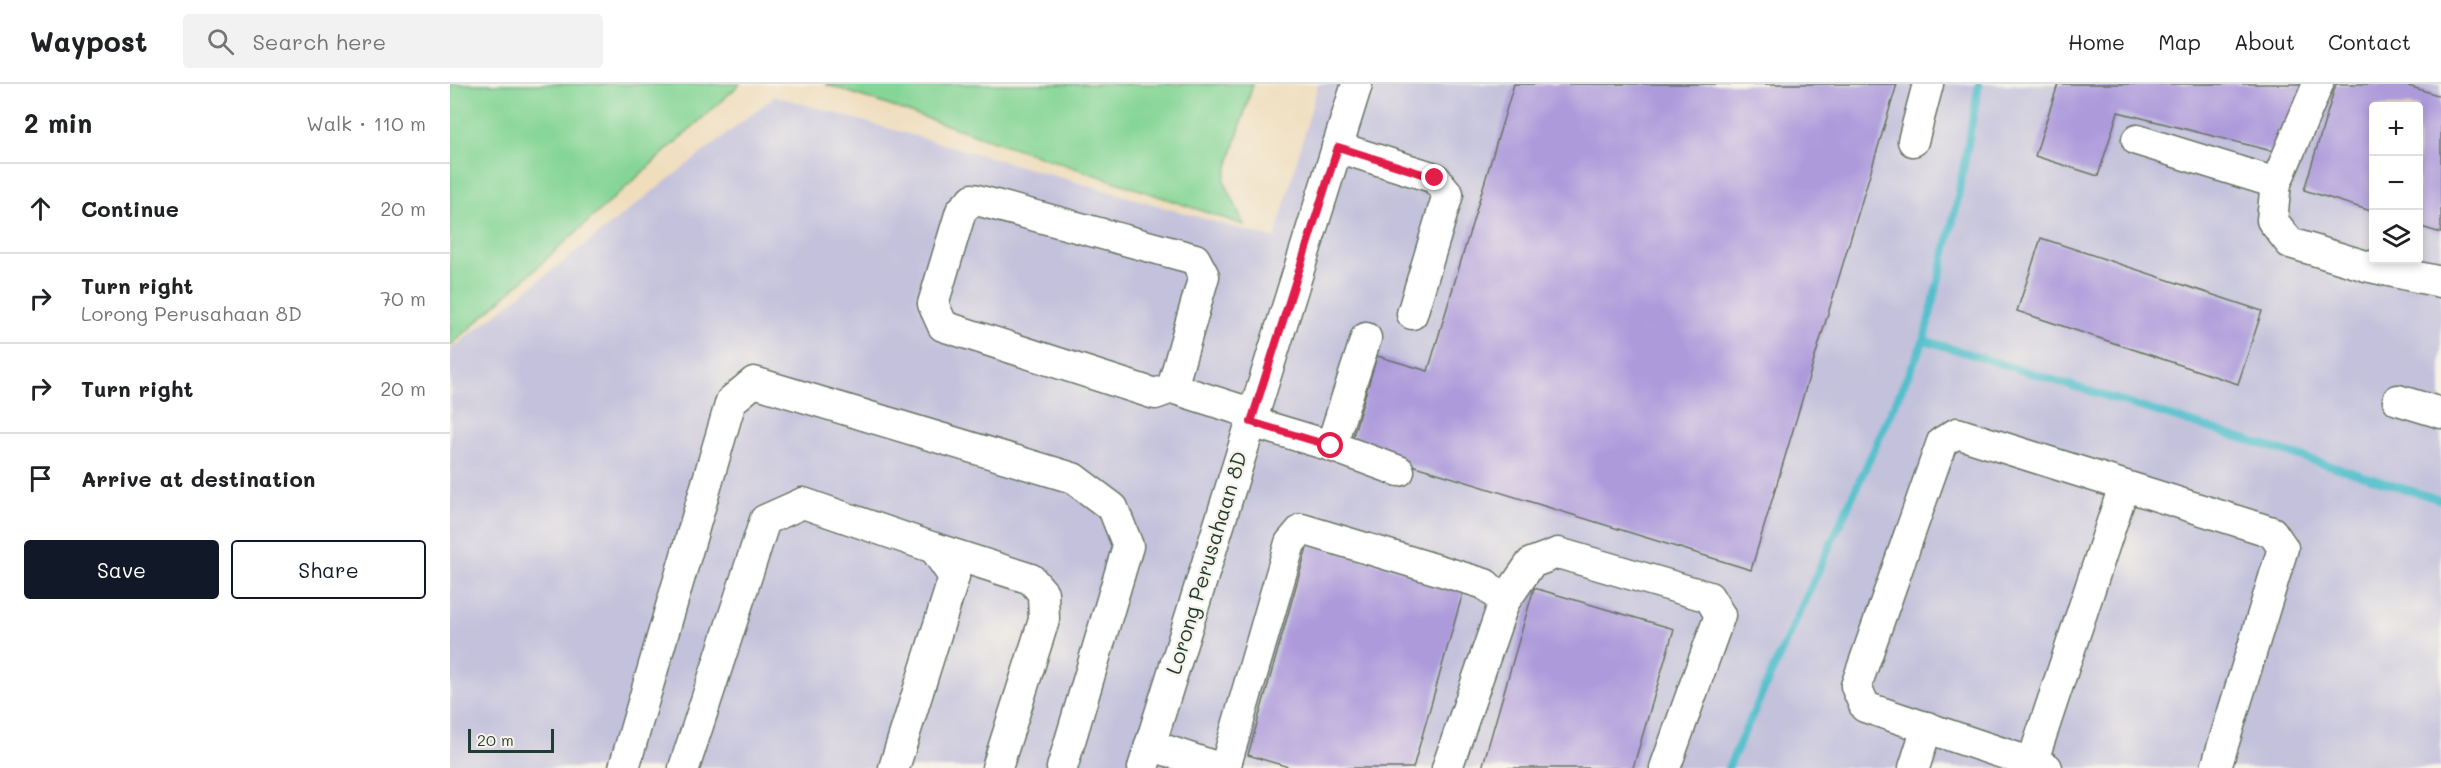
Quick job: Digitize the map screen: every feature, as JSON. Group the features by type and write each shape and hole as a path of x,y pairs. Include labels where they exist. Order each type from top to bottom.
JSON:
{"street":[{"name":"Lorong Perusahaan 8D","path":"1147,757 1357,84"},
{"path":"1913,141 1929,84"},
{"path":"2318,84 2276,183 2272,220 2290,243 2366,266 2441,282"},
{"path":"2137,140 2276,183"},
{"path":"1338,147 1435,178 1448,194 1412,314"},
{"path":"1172,388 1204,276 1195,259 973,199 961,211 933,304 944,326 1155,394 1172,388 1399,471"},
{"path":"1331,446 1366,338"},
{"path":"624,768 731,401 754,382 1073,478 1113,508 1128,546 1062,768"},
{"path":"2398,400 2441,413"},
{"path":"2124,486 2040,765 1982,758 1927,728 1865,706 1856,686 1942,442 1957,433 2272,532 2283,548 2216,768"},
{"path":"684,768 765,520 802,503 1031,579 1043,593 1044,620 997,768"},
{"path":"1225,768 1290,543 1302,529 1485,584 1504,602"},
{"path":"894,768 954,577 934,548"},
{"path":"1447,768 1504,602 1531,563 1558,553 1709,597 1720,615 1665,768"},
{"path":"1914,768 1927,728"},
{"path":"1147,757 1219,768"}],"shaded area":[{"path":"1318,84 2441,84 2441,768 450,768 450,350 775,96 1275,239"}],"green space":[{"path":"450,84 740,84 450,346"},
{"path":"825,84 1253,84 1224,180 1244,225"}],"building":[{"path":"1514,84 1897,84 1751,570 1350,446 1377,356 1428,371"},
{"path":"2058,84 2303,84 2280,153 2118,112 2098,176 2035,156"},
{"path":"2336,84 2402,84 2441,96 2441,233 2423,228 2423,102 2369,102 2369,210 2304,190"},
{"path":"2041,238 2262,311 2238,384 2017,311"},
{"path":"1308,544 1464,589 1413,768 1292,768 1248,755"},
{"path":"1534,588 1674,629 1633,768 1482,768"}],"waterway":[{"path":"1979,84 1956,207 1924,340 2441,500"},
{"path":"1728,768 1924,340"}],"route":[{"path":"1331,446 1251,422 1338,147 1435,178"}]}
